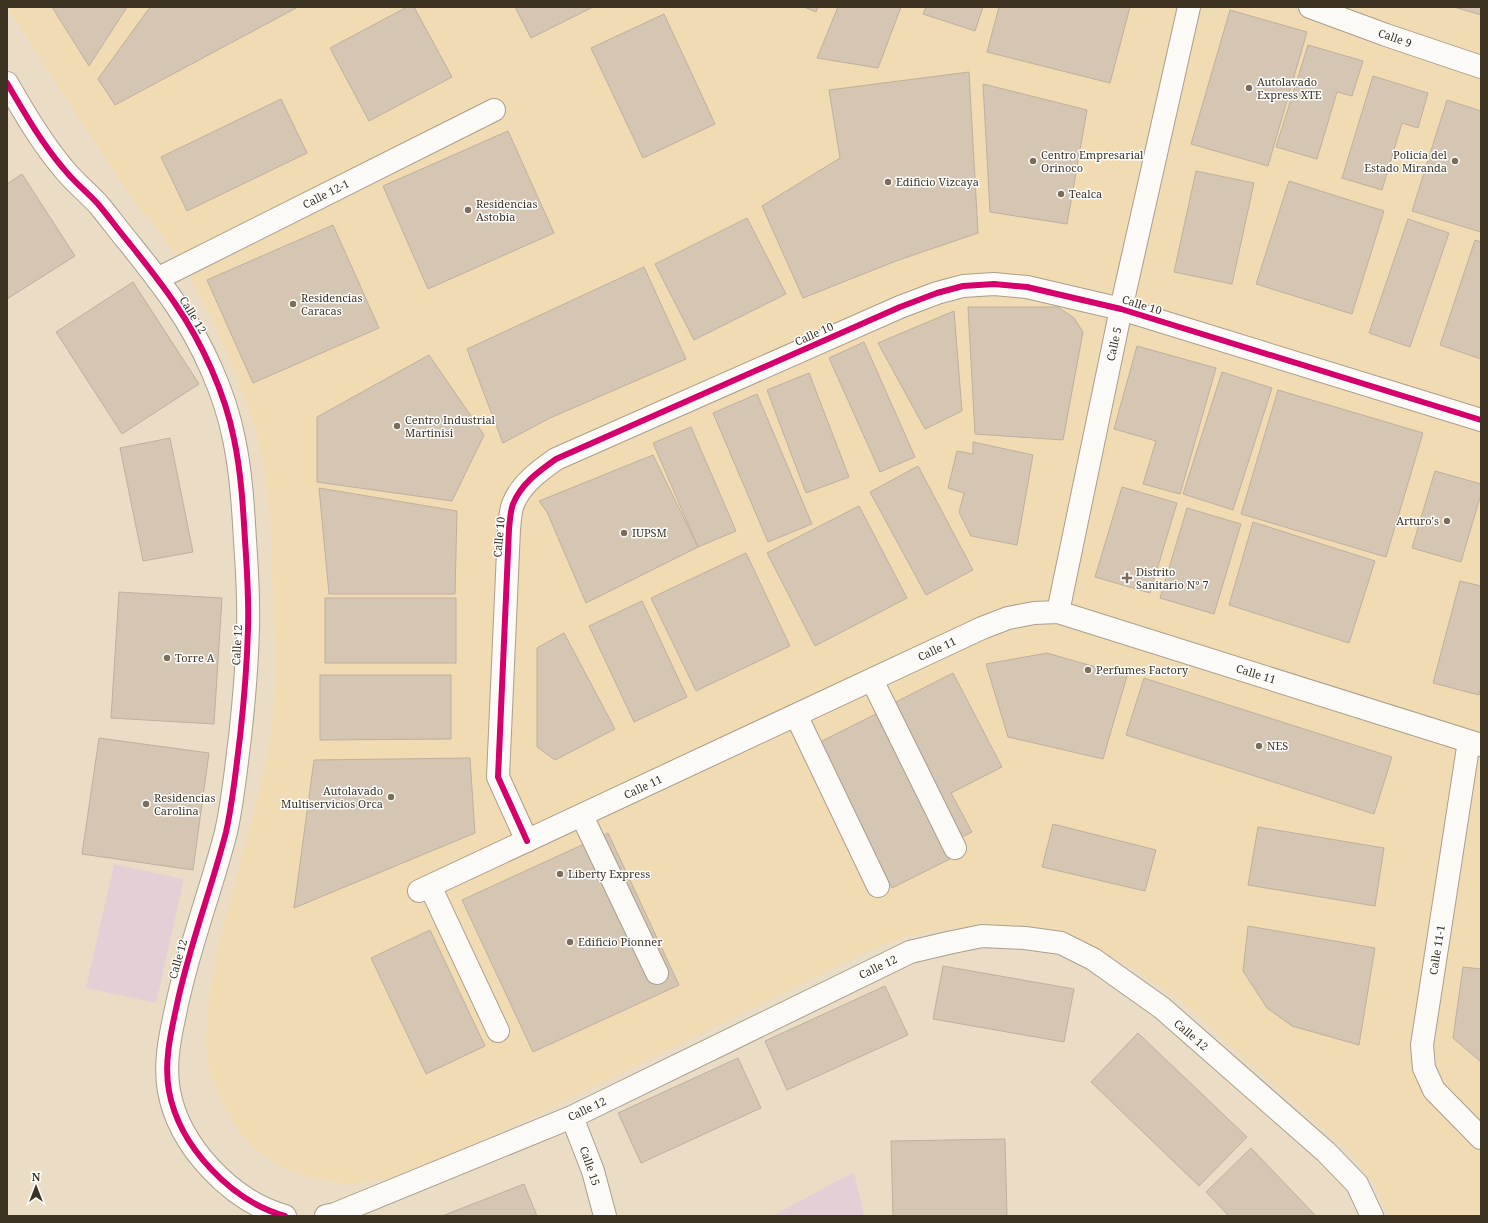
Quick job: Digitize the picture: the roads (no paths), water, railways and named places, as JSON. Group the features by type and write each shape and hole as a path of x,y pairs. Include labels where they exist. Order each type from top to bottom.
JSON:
{"street":[{"name":"Calle 5","path":"1058,612 1188,7"},
{"name":"Calle 9","path":"1310,7 1393,38 1481,67"},
{"name":"Calle 12","path":"7,83 36,131 64,169 97,203 157,279 194,333 219,390 234,437 242,490 248,626 243,709 237,767 226,830 181,984 167,1064 169,1090 174,1113 197,1154 214,1172 239,1193 260,1207 285,1216"},
{"name":"Calle 12-1","path":"157,279 494,110"},
{"name":"Calle 10","path":"527,841 498,777 509,529 513,505 524,486 538,472 556,459 900,307 944,291 963,286 994,284 1026,287 1122,309 1481,420"},
{"name":"Calle 11","path":"498,1031 424,889 982,628 1008,618 1034,613 1058,612 1475,743"},
{"path":"872,680 955,848"},
{"path":"796,715 878,886"},
{"name":"Calle 11-1","path":"1475,743 1422,1045 1424,1068 1434,1090 1481,1138"},
{"path":"582,816 658,973"},
{"name":"Calle 12","path":"326,1216 336,1214 572,1116 910,952 948,942 982,936 1025,938 1061,943 1093,959 1162,1008 1326,1152 1357,1184 1372,1216"},
{"name":"Calle 15","path":"572,1116 593,1171 605,1216"}],"place":[{"name":"Autolavado Express XTE","path":"1249,88"},
{"name":"Centro Empresarial Orinoco","path":"1033,161"},
{"name":"Policía del Estado Miranda","path":"1455,161"},
{"name":"Edificio Vizcaya","path":"888,182"},
{"name":"Tealca","path":"1061,194"},
{"name":"Residencias Astobia","path":"468,210"},
{"name":"Residencias Caracas","path":"293,304"},
{"name":"Centro Industrial Martinisi","path":"397,426"},
{"name":"Arturo's","path":"1447,521"},
{"name":"IUPSM","path":"624,533"},
{"name":"Distrito Sanitario N° 7","path":"1127,578"},
{"name":"Torre A","path":"167,658"},
{"name":"Perfumes Factory","path":"1088,670"},
{"name":"NES","path":"1259,746"},
{"name":"Autolavado Multiservicios Orca","path":"391,797"},
{"name":"Residencias Carolina","path":"146,804"},
{"name":"Liberty Express","path":"560,874"},
{"name":"Edificio Pionner","path":"570,942"}]}
